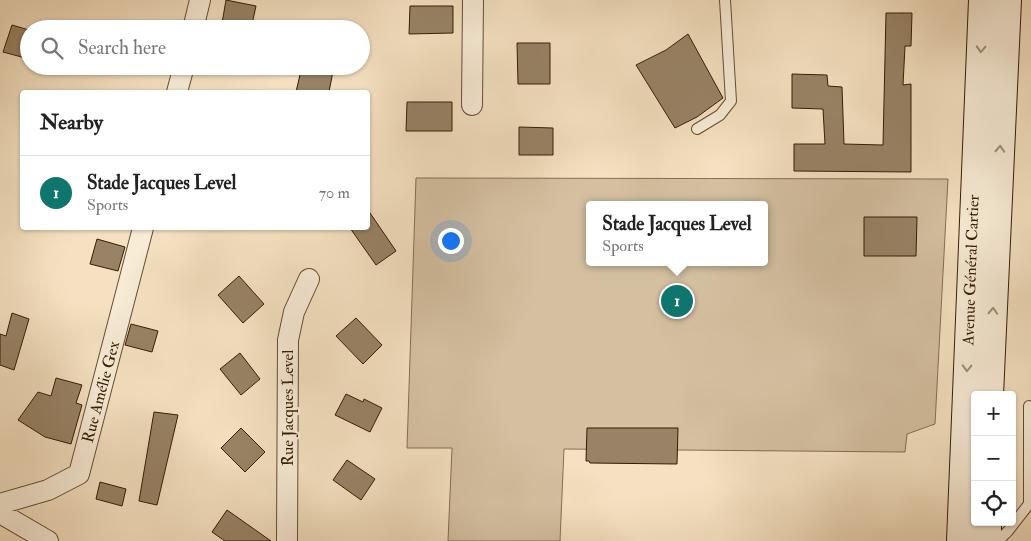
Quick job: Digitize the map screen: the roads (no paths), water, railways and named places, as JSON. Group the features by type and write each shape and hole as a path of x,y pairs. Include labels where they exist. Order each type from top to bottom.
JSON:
{"main road":[{"name":"Avenue Général Cartier","path":"961,541 983,0"},
{"name":"Avenue Général Cartier","path":"989,391 1007,0"},
{"path":"987,526 987,541"}],"street":[{"path":"195,20 200,0"},
{"path":"472,105 473,0"},
{"path":"178,90 182,75"},
{"name":"Rue Amélie Gex","path":"0,504 48,490 80,474 142,230"},
{"name":"Rue Jacques Level","path":"287,541 288,340 294,312 309,279"},
{"path":"0,513 48,541"}],"lane":[{"path":"697,129 720,115 731,101 725,0"},
{"path":"998,541 1029,504 1029,406"}],"place":[{"name":"Stade Jacques Level","path":"677,301"}]}
